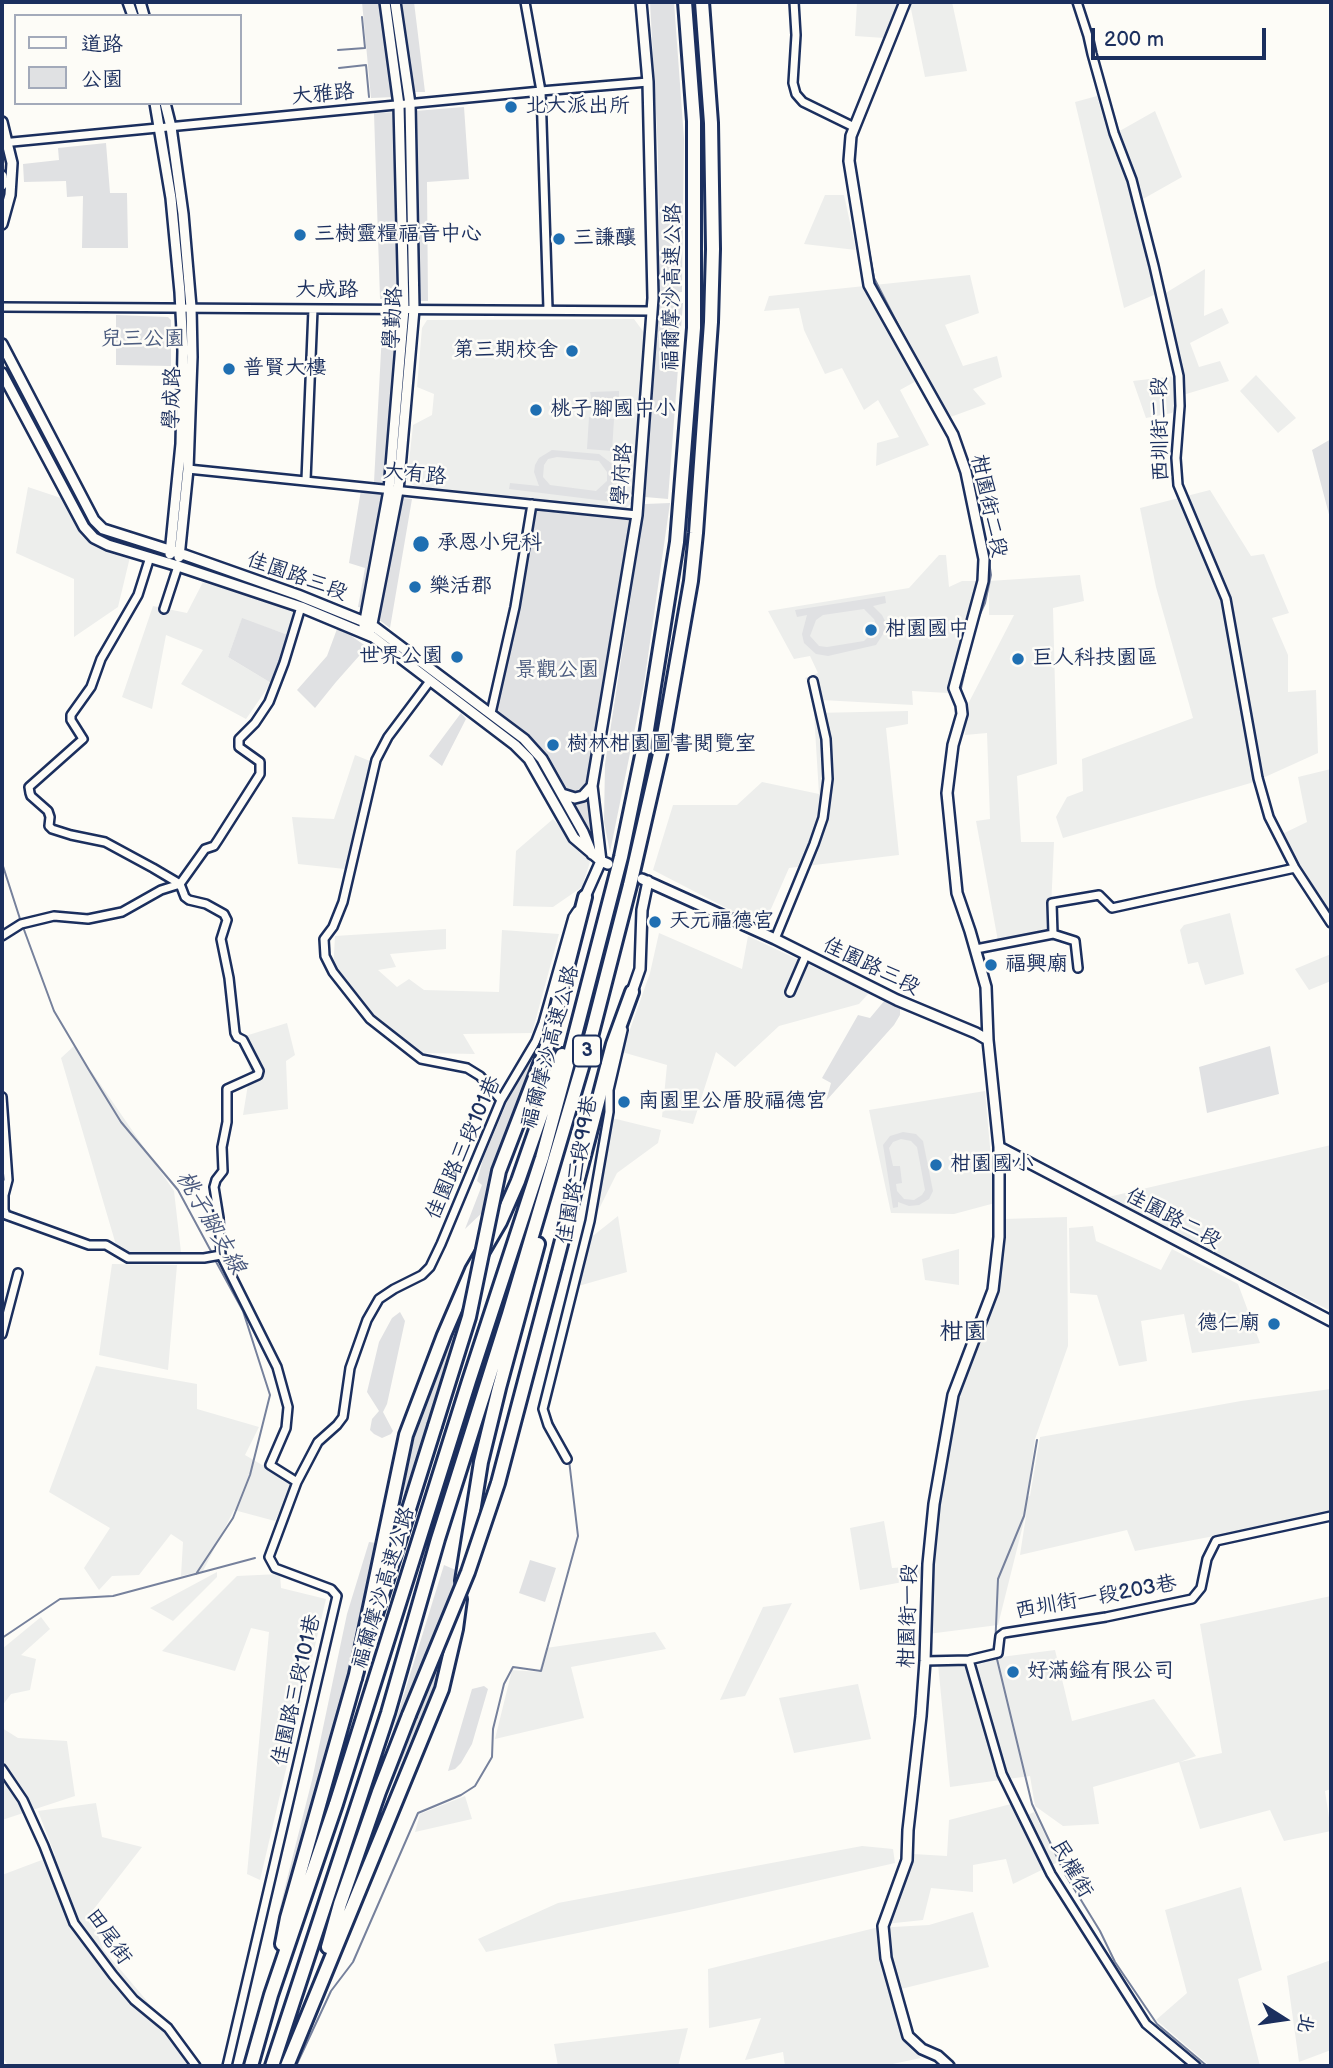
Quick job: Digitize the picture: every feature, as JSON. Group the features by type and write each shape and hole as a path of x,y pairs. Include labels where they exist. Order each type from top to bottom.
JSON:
{"highway":[{"name":"福爾摩沙高速公路","path":"251,2066 271,1996 336,1804 542,1158 621,858 646,736 677,542 694,328 694,121 685,2"},
{"name":"福爾摩沙高速公路","path":"272,2066 388,1713 438,1539 509,1314 592,1033 655,778 688,594 696,533 711,321 711,123 702,2"},
{"path":"271,1996 287,1918 355,1679 469,1317 499,1171 549,1041 585,897"},
{"path":"355,1679 406,1435 472,1270 500,1222 518,1181 595,954"},
{"path":"307,2018 340,1904 379,1792 468,1572 498,1483 613,1044 632,992"},
{"path":"287,2066 442,1689 456,1629 481,1462 592,1033"}],"street":[{"name":"學勤路","path":"385,2 399,105 409,309"},
{"name":"學勤路","path":"367,628 393,490 409,309 410,104 395,2"},
{"path":"525,2 541,91 548,309"},
{"name":"學府路","path":"605,863 592,786 637,515 652,311 652,188 648,82 641,2"},
{"path":"794,2 796,35 793,83 796,94 803,103 854,127"},
{"name":"柑園街二段","path":"905,2 854,127 849,161 869,285 953,435 966,471 985,559 983,581 954,688 962,714 953,745 947,793 957,893 986,987 988,1040"},
{"name":"西圳街二段","path":"1077,2 1114,133 1132,180 1179,376 1176,458 1178,485 1226,599 1255,768 1269,817 1295,868 1331,923"},
{"name":"大雅路","path":"5,143 648,82"},
{"name":"學成路","path":"155,105 192,357 188,469 164,609"},
{"name":"學成路","path":"166,105 183,214 186,307 175,552"},
{"path":"2,122 12,163 12,181 2,225"},
{"path":"2,176 2,185"},
{"name":"大成路","path":"2,307 652,311"},
{"path":"306,480 313,309"},
{"name":"佳園路三段","path":"2,344 94,520 103,529 298,595 367,628 491,713 524,739 542,759 592,854"},
{"name":"佳園路三段","path":"2,373 84,527 94,538 108,545 367,628 430,681 514,745 529,760 574,838 605,863"},
{"name":"大有路","path":"188,469 637,515"},
{"path":"491,713 515,607 532,504"},
{"path":"150,557 138,595 107,649 90,687 71,715 71,720 83,738 29,788 31,796 48,811 52,828 105,842 153,867 180,884 189,900 206,904 224,914 227,920 221,939 229,978 234,1033 243,1040 259,1071 258,1075 227,1089 227,1122 222,1147 223,1171 214,1187 222,1255 277,1367 288,1407 286,1428 270,1465 297,1482"},
{"path":"2,936 21,924 54,916 88,919 122,912 161,890 180,884 199,855 214,846 260,774 260,762 239,747 239,739 255,723 269,702 302,607"},
{"path":"430,681 388,737 376,760 343,902 324,939 325,956 333,972 370,1019 421,1059 467,1068 480,1076 501,1100"},
{"path":"775,939 823,818 828,779 826,739 813,681"},
{"path":"562,794 575,798 583,796 592,786"},
{"name":"佳園路三段101巷","path":"227,2066 337,1596 331,1589 275,1568 269,1557 297,1482 318,1442 343,1416 350,1368 373,1309 379,1299 415,1280 430,1267 501,1100 536,1041 573,917 605,863"},
{"path":"1053,934 1052,903 1099,895 1112,908 1295,868"},
{"name":"佳園路三段","path":"645,880 775,939 897,1000 988,1040"},
{"name":"佳園路三段99巷","path":"567,1459 548,1426 543,1409 590,1221 609,1112 609,1090 640,969 645,880"},
{"path":"976,949 1053,934 1075,941 1078,968"},
{"path":"790,992 807,955"},
{"path":"988,1040 999,1147"},
{"path":"2,1097 8,1180 3,1210 6,1215 89,1245 106,1245 128,1258 204,1258 222,1255"},
{"name":"佳園路二段","path":"999,1147 1331,1321"},
{"name":"柑園街一段","path":"949,2066 938,2056 922,2049 908,2036 886,1958 883,1926 907,1860 925,1661 928,1564 934,1504 953,1395 993,1290 999,1237 999,1147"},
{"path":"2,1334 18,1273"},
{"name":"西圳街一段203巷","path":"925,1661 969,1660 998,1653 1000,1636 1004,1633 1192,1599 1201,1588 1207,1559 1216,1541 1331,1516"},
{"name":"民權街","path":"969,1660 1002,1774 1051,1874 1146,2024 1196,2066"},
{"name":"田尾街","path":"2,1769 23,1800 74,1923 113,1976 134,2000 168,2028 196,2066"}],"shaded area":[{"path":"857,2 952,2 967,71 925,77 911,9 884,38 855,36"},
{"path":"1097,96 1109,137 1155,111 1182,177 1143,199 1156,294 1124,308 1075,102"},
{"path":"825,195 844,195 856,250 804,244"},
{"path":"1205,269 1204,316 1222,308 1229,323 1190,343 1199,367 1220,361 1229,381 1183,395 1172,413 1146,418 1133,381 1183,375 1164,294"},
{"path":"970,275 979,313 945,325 963,366 997,356 1002,377 973,389 986,404 945,419 918,380 900,390 929,445 876,466 877,443 899,437 878,400 864,410 842,368 825,374 804,330 799,308 764,311 769,296"},
{"name":"桃子腳國中小","path":"634,319 645,334 633,502 625,509 415,487 407,480 413,425 432,415 434,394 417,387 422,328 427,320"},
{"path":"1256,375 1296,418 1278,433 1240,391"},
{"path":"28,487 61,498 83,537 111,553 130,557 118,607 74,637 74,579 16,553"},
{"path":"1210,490 1251,556 1264,554 1289,613 1272,618 1288,655 1288,692 1316,690 1318,753 1254,782 1063,838 1056,817 1067,797 1083,791 1082,759 1193,718 1156,587 1140,508"},
{"name":"柑園國中","path":"939,555 946,555 949,587 962,581 977,581 948,693 912,691 913,705 822,700 805,678 818,673 810,656 794,659 768,611 909,588"},
{"path":"1080,575 1084,601 1053,608 1057,764 1017,776 1021,842 1054,842 1050,931 998,941 976,821 990,819 987,733 965,735 967,706 1014,615 989,615 989,581"},
{"path":"203,582 296,612 288,635 242,619 228,657 271,683 246,719 181,684 203,650 166,635 152,709 122,697 153,606 187,613"},
{"path":"908,711 908,724 886,728 899,855 789,868 763,927 653,870 673,805 737,805 762,782 819,794 814,713"},
{"path":"355,755 370,761 345,869 298,864 292,817 334,819"},
{"path":"1331,769 1331,929 1276,837 1307,822 1298,777"},
{"path":"553,819 590,862 582,887 553,907 513,906 516,851"},
{"path":"1230,913 1244,974 1205,985 1198,962 1188,964 1180,930 1184,925"},
{"path":"446,929 446,949 390,954 396,967 378,970 397,987 409,979 424,990 499,992 502,930 559,934 532,1033 463,1034 475,1054 422,1053 375,1017 333,973 335,936"},
{"path":"659,933 742,969 748,936 869,993 859,1004 779,1026 735,1067 716,1052 693,1124 662,1117 667,1065 622,1052 650,973"},
{"path":"1331,954 1331,981 1309,990 1295,969"},
{"path":"287,1023 295,1055 286,1061 288,1109 243,1115 250,1072 242,1037"},
{"path":"74,1046 174,1191 181,1252 134,1257 116,1245 61,1058"},
{"name":"柑園國小","path":"985,1091 995,1203 954,1214 891,1213 869,1110"},
{"path":"612,1118 661,1130 658,1143 617,1173 598,1211"},
{"path":"1331,1145 1331,1311 1104,1198"},
{"path":"618,1216 627,1272 575,1287 589,1239"},
{"path":"1067,1217 1068,1346 1035,1439 1027,1497 1030,1496 1040,1437 1241,1401 1331,1389 1331,1514 1135,1551 1127,1530 1020,1555 1027,1509 998,1625 928,1634 930,1559 943,1467 955,1404 995,1298 1004,1219"},
{"path":"1093,1226 1096,1241 1161,1270 1172,1249 1238,1284 1260,1343 1192,1353 1184,1314 1141,1321 1147,1361 1119,1366 1097,1295 1070,1293 1069,1228"},
{"path":"959,1249 959,1285 925,1280 922,1259"},
{"path":"112,1264 177,1265 168,1370 99,1355"},
{"path":"96,1366 197,1384 197,1409 259,1427 245,1455 293,1483 275,1521 234,1510 203,1571 181,1576 183,1542 171,1534 139,1575 112,1576 99,1590 84,1568 110,1528 49,1492"},
{"path":"884,1521 892,1568 925,1566 924,1578 860,1590 850,1528"},
{"path":"217,1572 217,1577 173,1621 150,1608"},
{"path":"280,1574 281,1588 326,1599 260,1880 247,1874 269,1632 251,1628 235,1671 162,1651 237,1576"},
{"path":"1331,1596 1331,1789 1325,1791 1331,1831 1284,1841 1270,1810 1200,1829 1179,1762 1093,1787 1099,1824 1063,1826 1035,1806 1030,1776 950,1787 938,1664 975,1666 1001,1657 1055,1650 1072,1721 1154,1699 1196,1756 1180,1762 1222,1753 1200,1624"},
{"path":"792,1603 745,1696 720,1700 763,1607"},
{"path":"41,1617 50,1629 21,1655 36,1659 30,1690 11,1694 2,1706 2,1649"},
{"path":"655,1632 666,1649 571,1667 584,1718 495,1739 512,1670 539,1672 546,1648"},
{"path":"858,1684 871,1739 794,1753 779,1698"},
{"path":"2,1728 18,1738 67,1741 75,1796 2,1820"},
{"path":"465,1796 472,1819 415,1832 420,1814"},
{"path":"96,1803 102,1837 142,1847 90,1914 103,1949 202,2066 9,2066 2,2057 2,1875 55,1855 38,1811"},
{"path":"1011,1804 1020,1819 1034,1812 1058,1862 1013,1884 1006,1859 973,1865 973,1892 931,1888 923,1920 885,1924 913,1854 947,1856 949,1820"},
{"path":"862,1846 893,1849 895,1863 689,1910 486,1952 478,1939 558,1903"},
{"path":"1241,1887 1262,1970 1238,1979 1260,2066 1210,2066 1156,2020 1187,1993 1165,1910"},
{"path":"973,1912 989,1967 889,1992 907,2045 921,2058 883,2066 785,2066 783,2052 745,2060 761,2018 709,2028 708,1969 875,1928 929,1925"},
{"path":"1331,1960 1331,2050 1299,2062 1287,1976"},
{"path":"688,2028 678,2066 558,2066 554,2044"}],"green space":[{"path":"362,2 381,2 395,97 371,98"},
{"path":"400,2 414,2 425,92 411,92"},
{"path":"650,2 674,2 684,139 682,292 659,294 658,150"},
{"path":"464,107 469,179 427,182 428,301 418,301 415,111"},
{"path":"396,112 399,298 380,299 374,113"},
{"path":"106,143 110,193 127,193 128,248 82,248 83,196 67,197 66,181 24,182 23,164 59,160 58,148"},
{"path":"659,303 683,303 668,499 645,497"},
{"path":"383,314 400,315 385,484 374,482"},
{"name":"兒三公園","path":"116,315 168,317 171,320 171,366 116,365"},
{"path":"619,391 619,411 594,414 590,392"},
{"path":"589,417 614,419 612,451 587,449"},
{"path":"1331,439 1331,522 1312,450"},
{"path":"552,450 599,454 611,463 614,469 614,482 605,493 615,495 614,502 509,489 510,483 539,486 534,472 539,458","holes":["557,457 599,461 607,472 607,481 596,491 550,485 543,477 544,465 548,459"]},
{"path":"361,490 384,494 364,608 358,607 365,568 349,563"},
{"path":"402,498 412,499 390,628 378,619 399,502"},
{"path":"670,503 644,684 610,852 604,822 605,764 645,504"},
{"name":"景觀公園","path":"534,510 633,520 609,674 585,786 577,795 566,791 536,745 496,712"},
{"path":"885,596 886,603 873,606 886,623 885,631 876,645 828,656 816,654 804,643 802,634 807,615 797,617 795,610","holes":["864,609 874,619 874,631 864,641 827,647 819,646 810,636 816,620 823,615"]},
{"path":"242,618 288,635 271,683 228,657"},
{"path":"337,629 367,647 315,708 297,690 327,656"},
{"path":"461,713 466,719 442,766 429,756"},
{"path":"589,796 594,845 581,832 571,802 580,802"},
{"path":"885,1000 900,1006 900,1015 826,1101 831,1083 822,1078 858,1015 870,1018"},
{"path":"551,1015 510,1127 486,1209 465,1229 482,1185 477,1181 483,1159 510,1095 535,1051"},
{"path":"1270,1046 1279,1094 1207,1113 1199,1067"},
{"path":"903,1132 916,1134 923,1141 933,1191 929,1199 919,1205 909,1206 898,1202 898,1207 893,1208 883,1145 890,1136","holes":["901,1139 911,1141 917,1147 925,1190 914,1200 904,1199 897,1191 896,1184 902,1183 900,1166 893,1166 889,1148 893,1142"]},
{"path":"468,1296 401,1516 407,1468 420,1415"},
{"path":"400,1312 405,1321 383,1412 393,1431 382,1438 370,1430 372,1419 379,1411 367,1392 379,1342 392,1318"},
{"path":"369,1542 376,1543 371,1581 354,1655 313,1809 278,1915 312,1780 347,1614"},
{"path":"530,1560 556,1568 545,1602 519,1593"},
{"path":"444,1565 458,1571 382,1765"},
{"path":"452,1621 445,1661 373,1828 385,1785"},
{"path":"484,1686 488,1689 472,1744 461,1763 448,1771 472,1689"}],"waterway":[{"path":"338,50 365,48 362,17"},
{"path":"339,68 366,65 369,97"},
{"path":"854,150 855,169"},
{"path":"861,206 874,278 913,354"},
{"path":"958,435 969,466"},
{"path":"960,693 975,625 985,603 991,575 971,475"},
{"name":"桃子腳支線","path":"2,863 21,922"},
{"name":"桃子腳支線","path":"23,927 54,1011 121,1122 178,1190 212,1253"},
{"name":"桃子腳支線","path":"196,1574 233,1518 250,1475 270,1395 243,1311 214,1258"},
{"path":"558,1364 582,1267"},
{"path":"548,1413 565,1449"},
{"path":"995,1650 998,1579 1024,1516 1037,1440"},
{"path":"296,2066 331,1991 353,1962 418,1813 461,1795 475,1786 492,1757 493,1729 504,1684 513,1667 541,1671 578,1536 569,1460"},
{"path":"2,1638 60,1599 113,1596 255,1558"},
{"path":"996,1655 1032,1804 1065,1874 1100,1931 1115,1962 1157,2024 1207,2066"}],"place":[{"name":"北大派出所","path":"511,107"},
{"name":"三樹靈糧福音中心","path":"300,235"},
{"name":"三謙釀","path":"559,239"},
{"name":"第三期校舍","path":"572,351"},
{"name":"普賢大樓","path":"229,369"},
{"name":"桃子腳國中小","path":"536,410"},
{"name":"承恩小兒科","path":"421,544"},
{"name":"樂活郡","path":"415,587"},
{"name":"柑園國中","path":"871,630"},
{"name":"世界公園","path":"457,657"},
{"name":"巨人科技園區","path":"1018,659"},
{"name":"樹林柑園圖書閱覽室","path":"553,745"},
{"name":"天元福德宮","path":"655,922"},
{"name":"福興廟","path":"991,965"},
{"name":"南園里公厝股福德宮","path":"624,1102"},
{"name":"柑園國小","path":"936,1165"},
{"name":"德仁廟","path":"1274,1324"},
{"name":"好滿鎰有限公司","path":"1013,1672"}],"district":[{"name":"柑園","path":"963,1333"}]}
